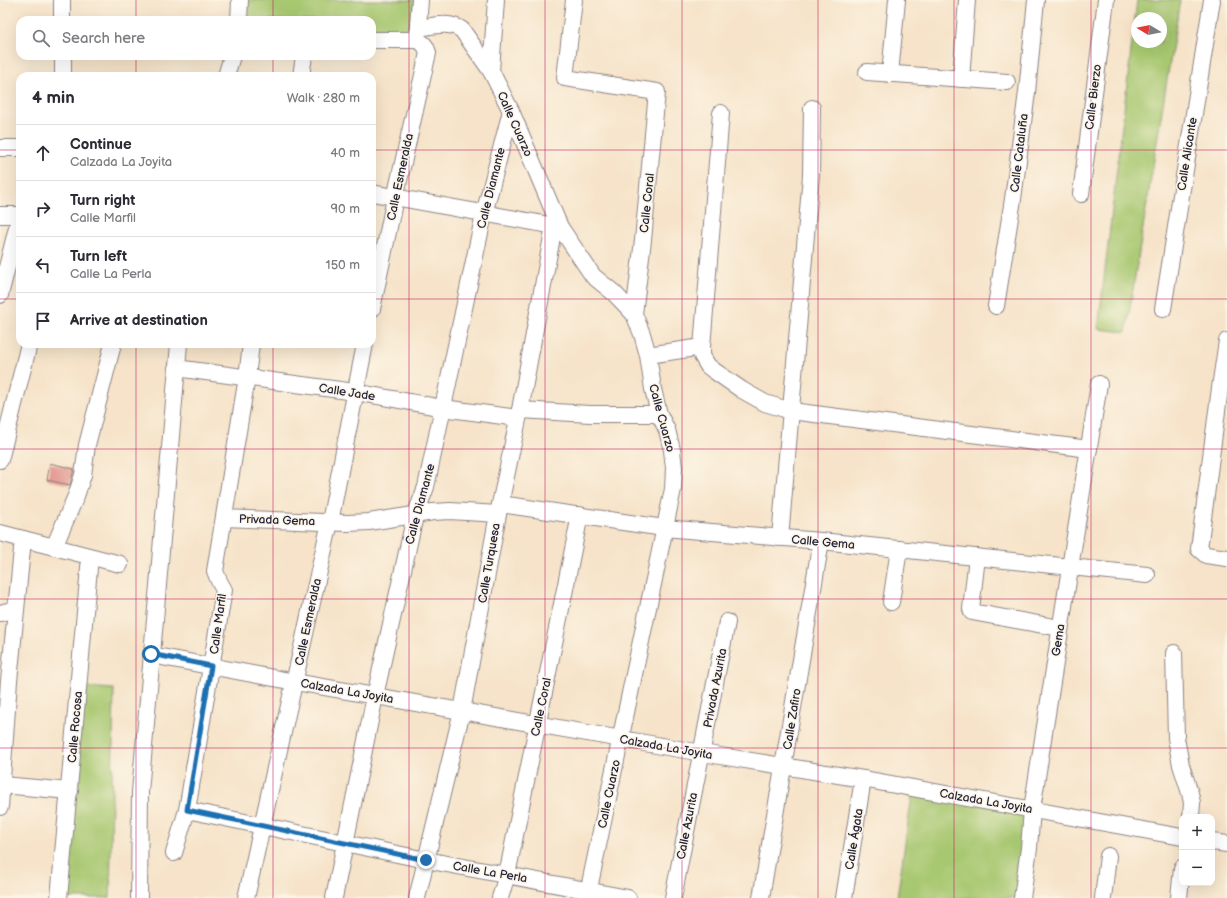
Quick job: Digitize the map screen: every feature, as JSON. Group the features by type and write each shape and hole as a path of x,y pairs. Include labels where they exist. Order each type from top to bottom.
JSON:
{"street":[{"path":"62,0 62,16"},
{"path":"238,16 240,0"},
{"name":"Calle Esmeralda","path":"376,289 428,53 420,38 420,0"},
{"path":"491,71 496,0"},
{"name":"Calle Coral","path":"574,0 565,78 657,92 650,174 634,314"},
{"path":"890,74 897,0"},
{"path":"961,79 967,0"},
{"name":"Calle Cataluña","path":"996,306 1013,199 1027,92 1036,0"},
{"name":"Calle Bierzo","path":"1081,194 1106,0"},
{"name":"Calle Alicante","path":"1163,309 1212,0"},
{"name":"Calle Cuarzo","path":"420,38 439,25 455,25 462,30 491,71 511,111 557,227 593,276 634,314 642,334 648,356 653,389 659,414 667,430 670,444 674,468 673,489 588,894"},
{"path":"376,40 420,38"},
{"path":"63,60 63,72"},
{"path":"227,72 231,60"},
{"path":"302,72 303,60"},
{"path":"867,72 1008,82"},
{"path":"780,538 811,176 812,108"},
{"name":"Calle Diamante","path":"334,898 375,696 415,516 426,487 484,214 511,111"},
{"path":"721,113 702,347 702,356 708,366 742,390 765,403 791,411 1088,449"},
{"path":"0,148 16,148"},
{"path":"376,194 557,227"},
{"path":"0,215 16,215"},
{"name":"Calle Turquesa","path":"417,898 462,711 499,509 557,227"},
{"path":"0,295 16,231"},
{"path":"1227,341 1223,389 1200,549 1206,555 1227,558"},
{"path":"648,356 702,347"},
{"path":"0,460 28,348"},
{"path":"54,547 76,496 83,475 87,445 112,348"},
{"path":"139,898 140,792 178,348"},
{"name":"Calle Marfil","path":"174,853 187,810 224,590 215,571 251,348"},
{"name":"Calle Esmeralda","path":"246,898 330,522 364,348"},
{"name":"Calle Jade","path":"176,368 355,392 443,408 519,414 659,414"},
{"name":"Gema","path":"1022,898 1029,848 1032,809 1099,384"},
{"name":"Calle Gema","path":"330,522 369,522 433,512 499,509 580,515 664,528 821,541 1147,575"},
{"name":"Calle Coral","path":"500,898 507,875 580,515"},
{"name":"Privada Gema","path":"224,518 330,522"},
{"path":"0,807 5,683 16,609 8,536 120,564"},
{"name":"Calle Zafiro","path":"761,898 821,541"},
{"path":"891,602 899,549"},
{"name":"Calle Rocosa","path":"59,898 70,791 90,557"},
{"path":"977,557 971,609 972,612 1060,628"},
{"path":"0,613 16,609"},
{"name":"Privada Azurita","path":"702,753 727,622"},
{"path":"1174,653 1176,738 1181,765 1190,793 1192,804 1191,814"},
{"name":"Calzada La Joyita","path":"151,654 295,682 702,753 863,779 1179,835"},
{"name":"Calle Azurita","path":"673,898 702,753"},
{"name":"Calle Ágata","path":"844,898 863,779"},
{"path":"2,785 70,791"},
{"name":"Calle La Perla","path":"187,810 345,844 507,875 588,894 628,898"},
{"path":"1215,842 1227,844"},
{"path":"1103,898 1108,856"},
{"path":"1179,898 1180,886"}],"green space":[{"path":"241,0 414,0 414,35 376,35 376,16 242,16"},
{"path":"1137,0 1180,0 1126,332 1098,329 1131,48 1167,48 1167,12 1136,12"},
{"path":"84,687 114,689 110,898 62,898"},
{"path":"912,795 1027,812 1019,898 897,898"}],"building":[{"path":"50,463 74,469 70,485 47,480"}],"route":[{"path":"151,654 211,666 187,810 426,860"}]}
